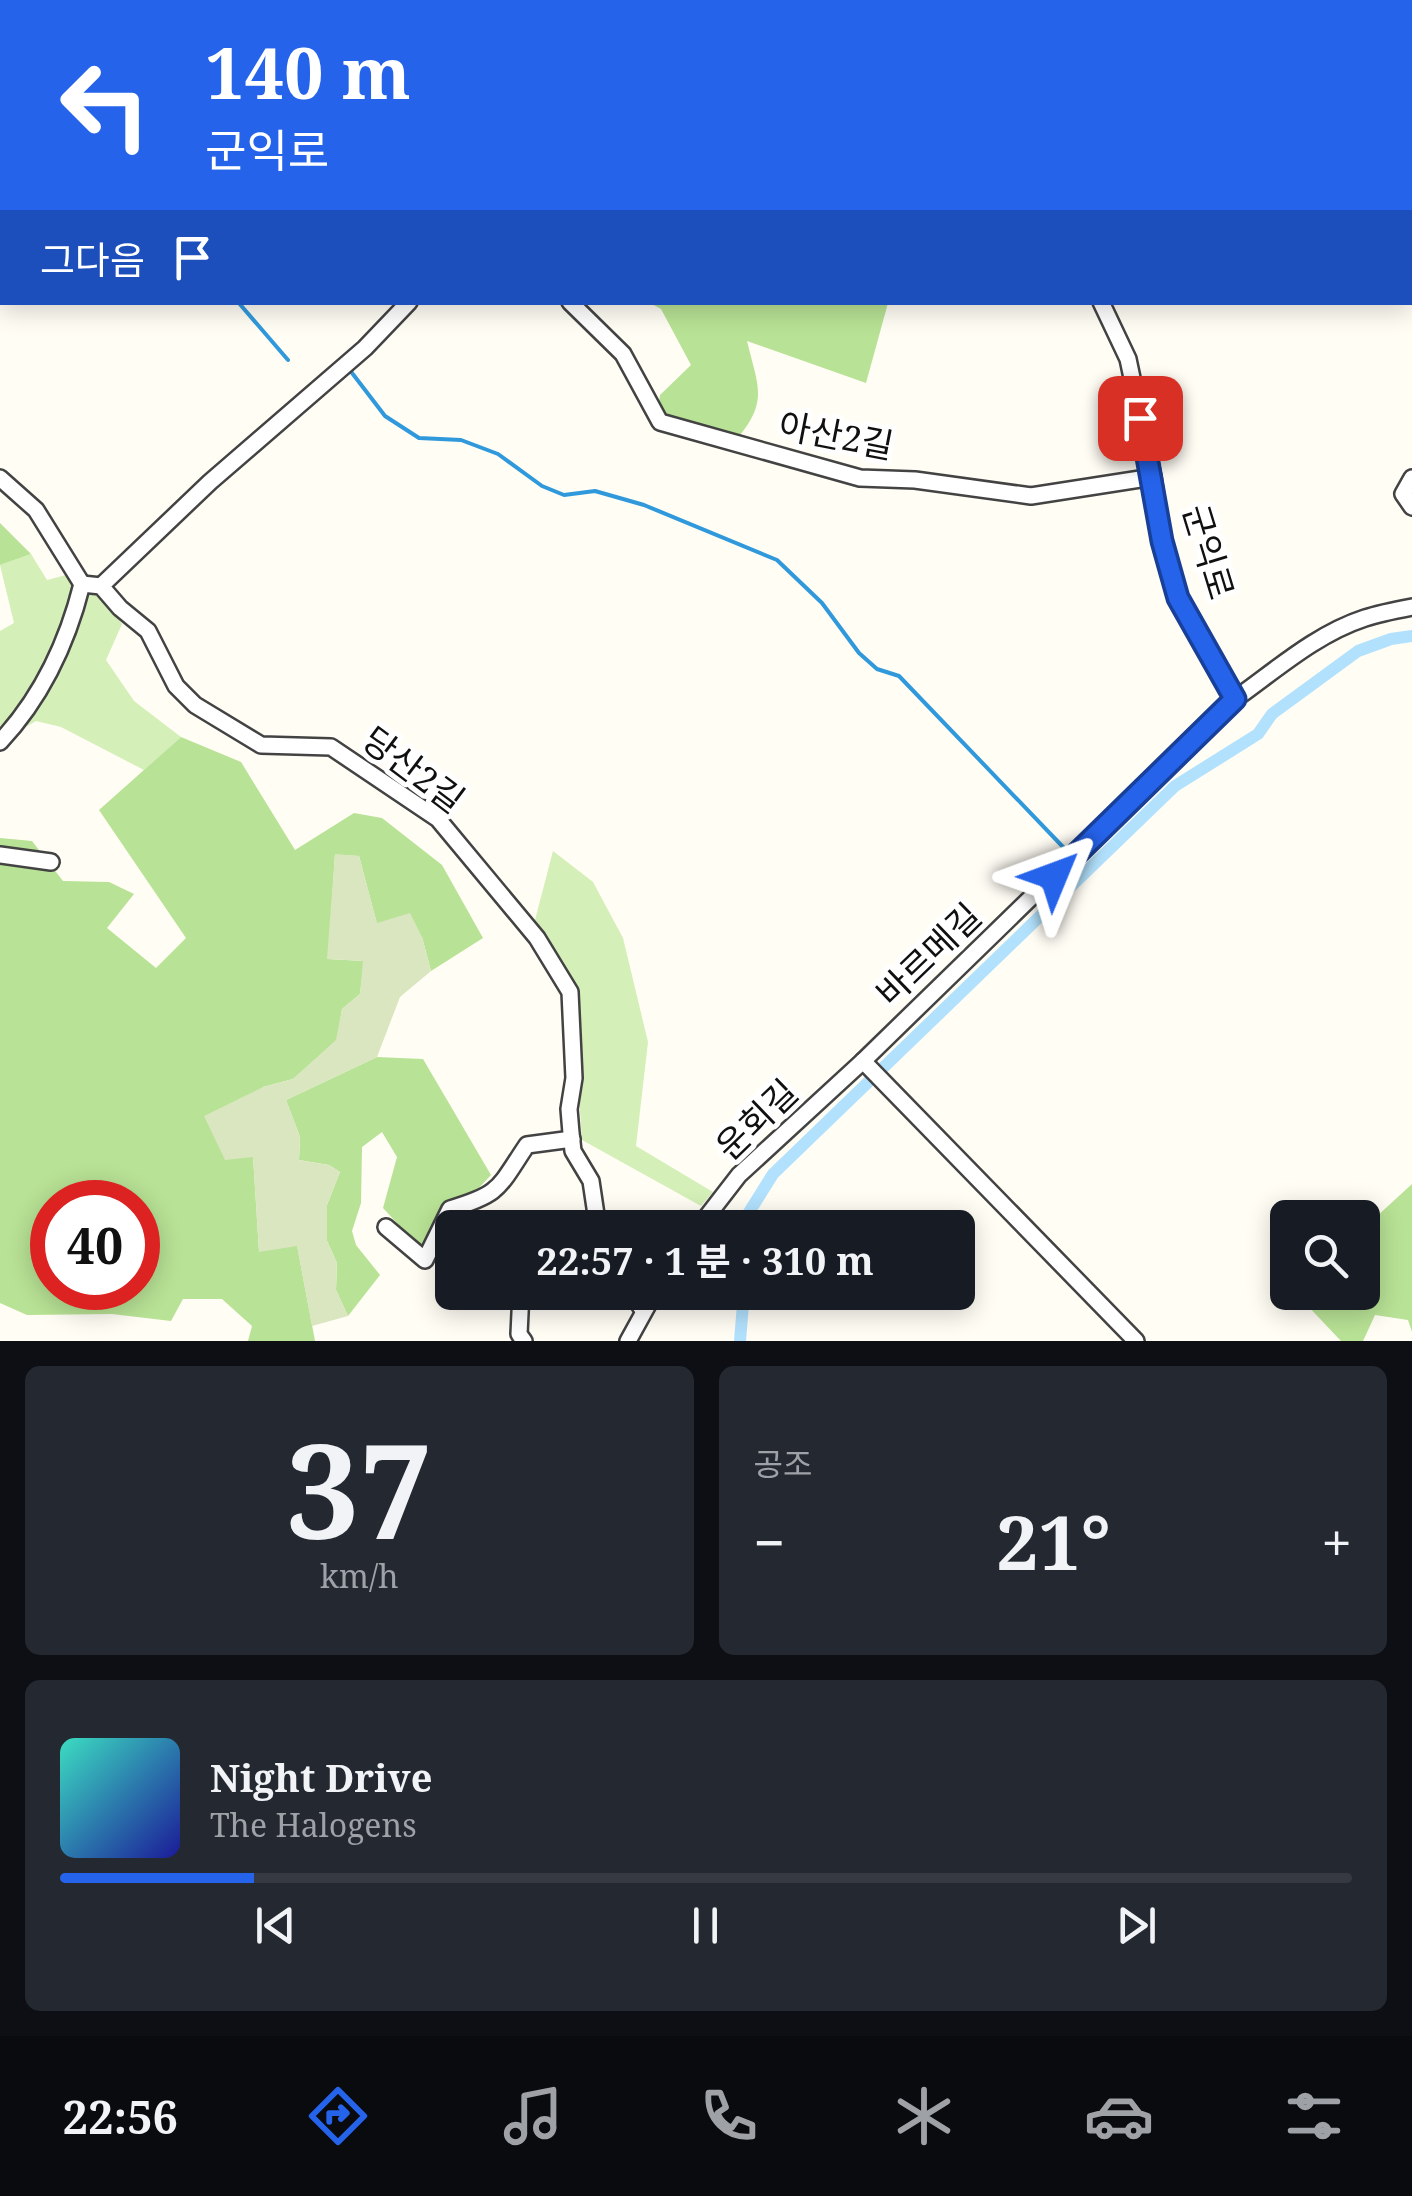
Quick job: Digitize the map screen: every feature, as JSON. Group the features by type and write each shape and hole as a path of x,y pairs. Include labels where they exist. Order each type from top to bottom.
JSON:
{"street":[{"path":"82,584 101,586 407,305"},
{"name":"아산2길","path":"573,305 623,354 660,422 754,451 860,478 915,480 1030,496 1153,477"},
{"name":"군익로","path":"1102,305 1128,359 1162,541 1178,598 1235,699"},
{"path":"0,478 36,510 82,584"},
{"path":"1412,478 1404,494 1412,507"},
{"path":"0,742 29,711 50,674 82,584"},
{"name":"당산2길","path":"101,586 148,631 176,686 195,704 260,746 331,747 438,818 537,938 570,992 572,1139 574,1152 591,1181 596,1210"},
{"name":"바르메길","path":"866,1064 1235,699 1296,654 1331,634 1362,619 1412,607"},
{"path":"0,855 51,862"},
{"path":"866,1064 1136,1341"},
{"name":"운회길","path":"712,1210 740,1175 866,1064"},
{"path":"386,1228 425,1260 450,1209 484,1199 498,1189 526,1146 572,1139"},
{"path":"520,1310 519,1334 524,1341"},
{"path":"628,1341 644,1310"}],"green space":[{"path":"654,305 887,305 866,383 747,341 757,382 757,404 736,440 677,424 658,407 660,395 691,365 661,309"},
{"path":"0,523 31,554 0,565"},
{"path":"31,554 47,580 70,574 89,594 100,595 122,624 106,660 134,701 181,737 144,770 61,727 36,721 0,742 0,631 14,623 0,565"},
{"path":"181,737 241,762 295,850 354,813 382,818 442,865 483,938 431,971 422,937 377,924 359,856 335,855 328,959 364,961 360,994 342,1009 337,1040 293,1079 263,1087 253,1156 259,1251 297,1245 315,1341 248,1341 252,1326 222,1299 183,1299 171,1321 112,1314 27,1315 0,1303 0,838 32,841 63,881 109,882 134,894 107,928 156,968 186,938 99,810"},
{"path":"553,851 593,882 623,938 648,1042 636,1146 713,1192 701,1206 582,1140 571,981 535,920"},
{"path":"335,854 359,856 377,923 410,913 422,937 431,971 400,997 377,1057 286,1100 300,1137 299,1160 329,1165 340,1172 327,1205 327,1241 337,1263 336,1290 348,1316 312,1326 297,1246 259,1252 253,1157 225,1160 204,1116 263,1087 293,1079 336,1040 342,1009 360,994 363,961 327,959"},
{"path":"377,1057 423,1059 491,1175 458,1210 435,1210 435,1234 421,1249 383,1208 397,1157 382,1132 362,1147 361,1203 352,1231 356,1245 380,1275 348,1316 336,1290 337,1263 327,1241 327,1205 340,1172 329,1165 299,1160 300,1137 286,1100"},
{"path":"1412,1184 1412,1332 1408,1320 1375,1315 1363,1341 1341,1341 1312,1310 1380,1310 1380,1213"}],"waterway":[{"path":"241,305 288,360"},
{"path":"349,369 385,416 419,438 461,440 498,454 542,486 564,495 595,491 644,505 777,560 822,603 859,653 877,669 899,676 1064,848"},
{"path":"750,1210 773,1174 1175,786 1258,734 1272,714 1358,651 1412,636"},
{"path":"740,1341 743,1310"}],"route":[{"path":"1054,876 1235,699 1178,598 1162,541 1140,418"}]}
